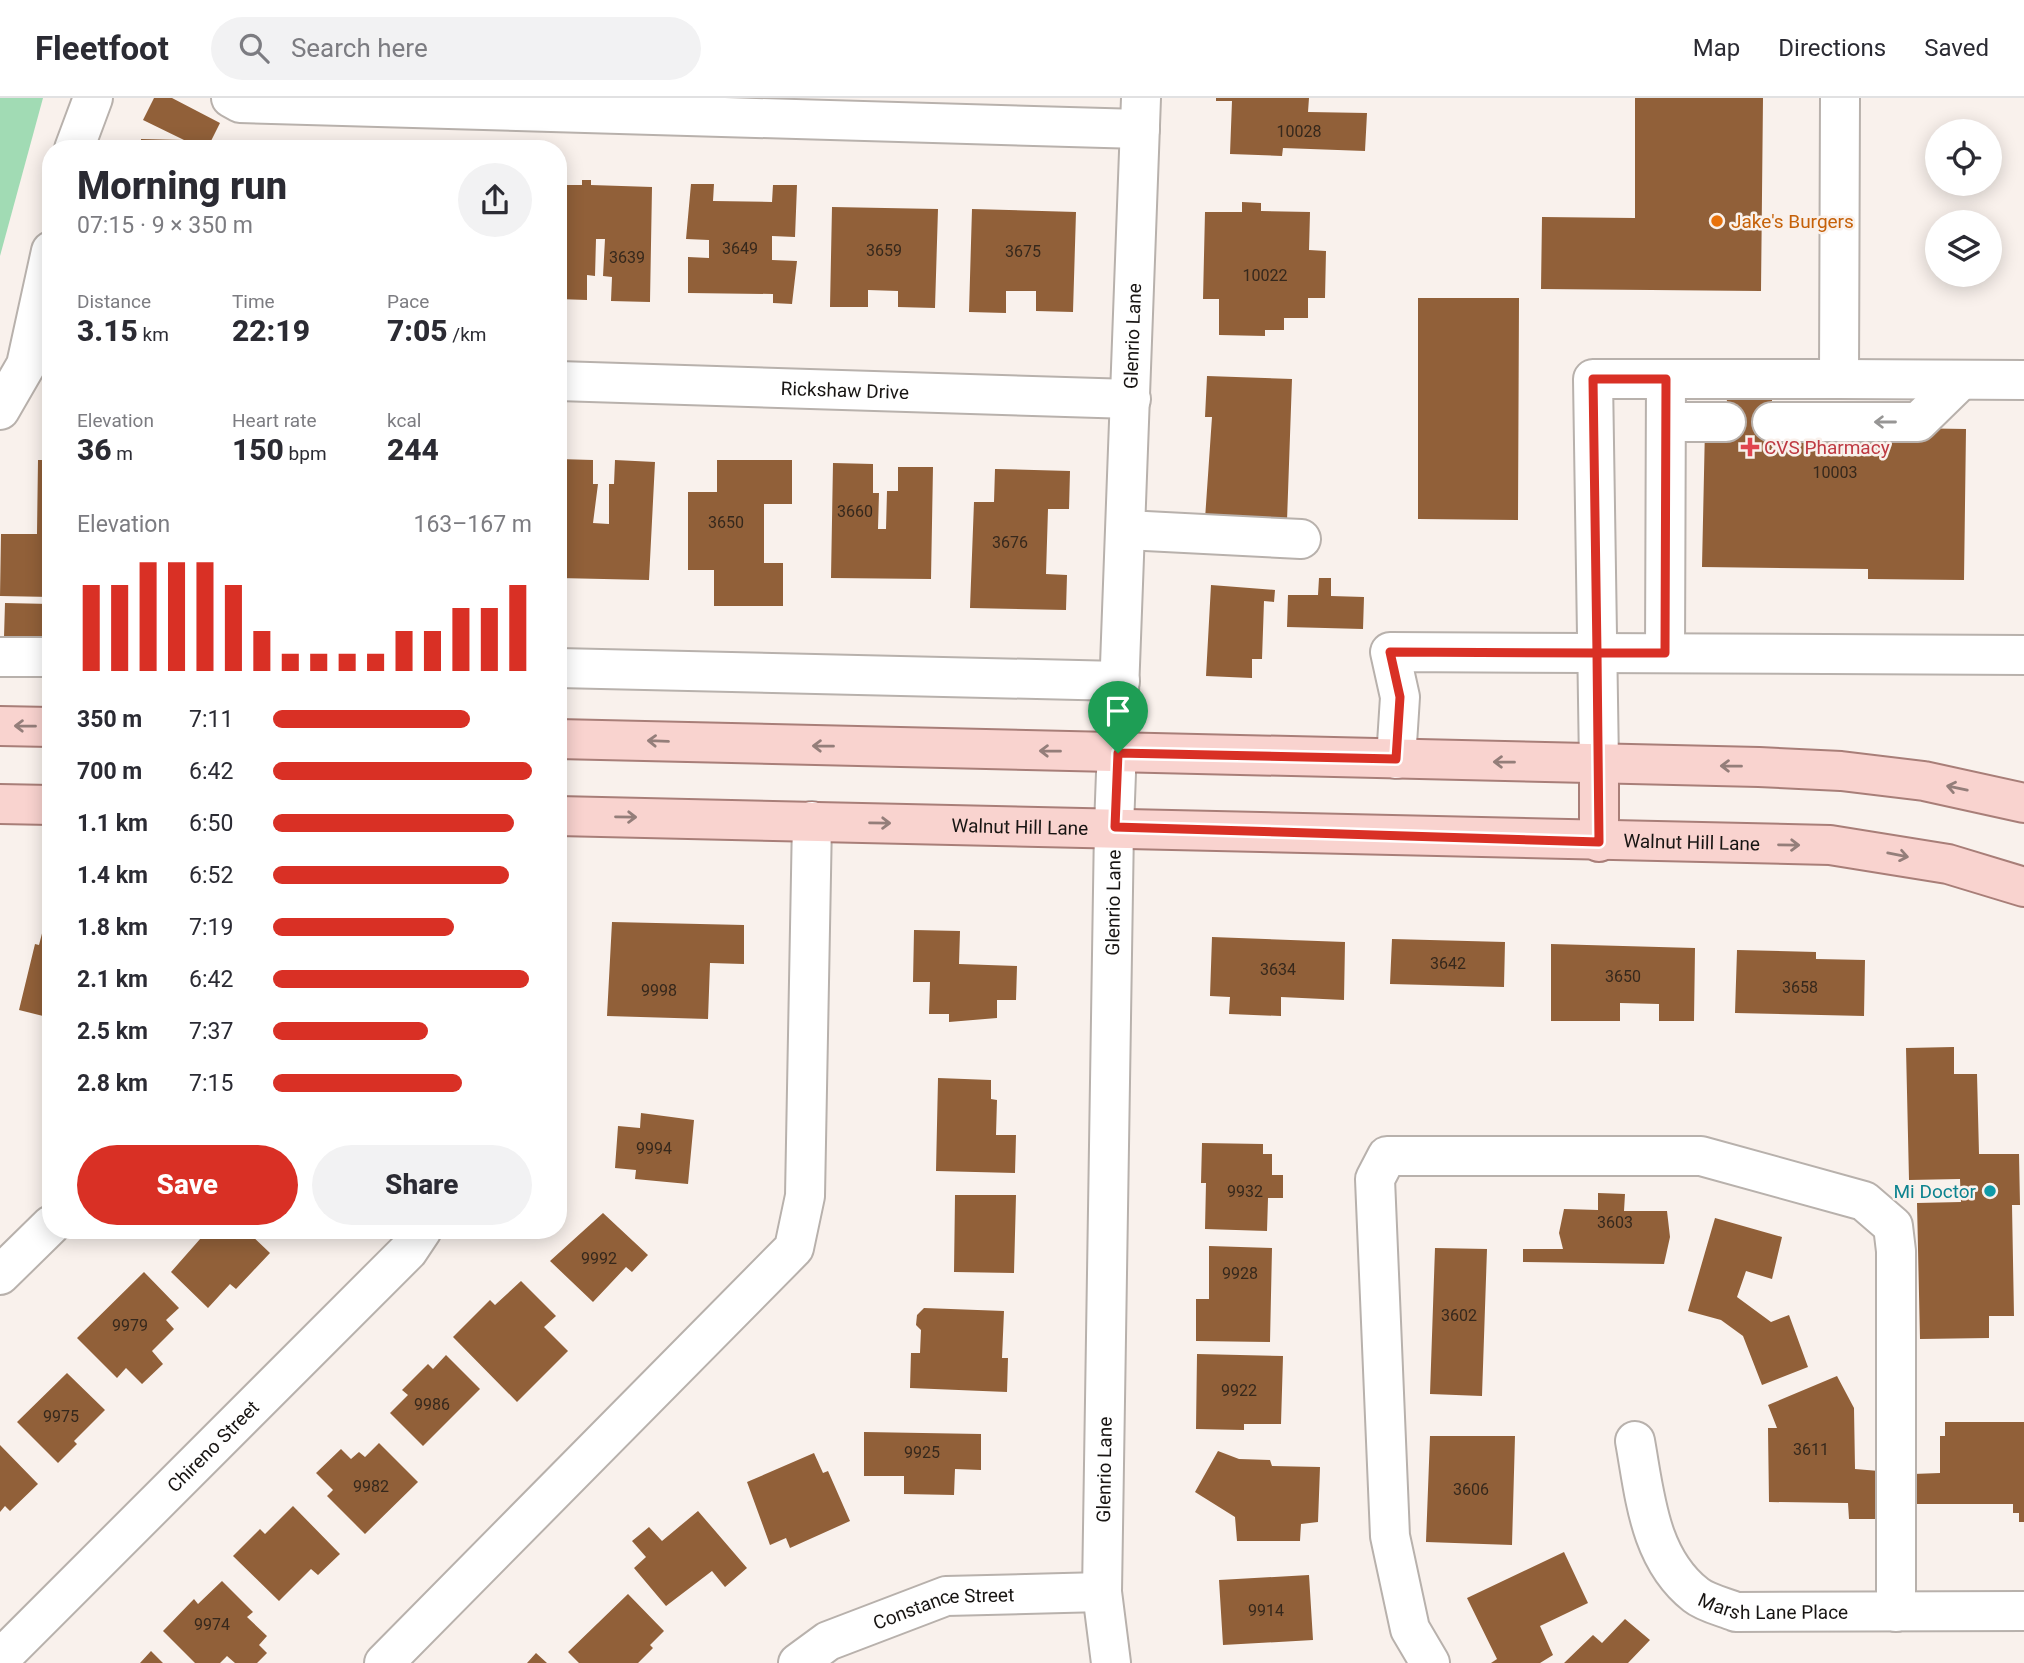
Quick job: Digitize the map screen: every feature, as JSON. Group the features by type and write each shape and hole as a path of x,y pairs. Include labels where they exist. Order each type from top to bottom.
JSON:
{"main road":[{"path":"0,726 42,727"},
{"path":"567,739 1841,771 1924,781 2024,803"},
{"path":"1599,764 1599,842"},
{"path":"0,803 42,804"},
{"name":"Walnut Hill Lane","path":"567,816 1115,827 1599,842 1830,845 1948,864 2024,887"}],"street":[{"path":"77,140 93,98"},
{"path":"231,98 240,103 1141,114"},
{"path":"1839,379 1840,98"},
{"name":"Glenrio Lane","path":"1111,1663 1102,1592 1115,827 1141,114"},
{"path":"0,410 38,365 42,330"},
{"path":"1599,764 1593,379 2024,380"},
{"path":"1665,653 1666,379"},
{"path":"1772,422 1918,422 1961,380"},
{"name":"Rickshaw Drive","path":"567,381 1131,399"},
{"path":"1666,422 1726,422"},
{"path":"1126,530 1301,539"},
{"path":"1396,759 1400,697 1390,652 2024,654"},
{"path":"0,657 42,657"},
{"path":"567,668 1120,681"},
{"path":"384,1663 794,1248 805,1196 812,821"},
{"path":"1430,1663 1410,1629 1390,1536 1375,1179 1387,1156 1701,1156 1864,1201 1893,1226 1896,1251 1896,1612"},
{"path":"0,1275 42,1234"},
{"name":"Chireno Street","path":"0,1659 408,1251 416,1239"},
{"name":"Marsh Lane Place","path":"1635,1441 1652,1532 1668,1564 1697,1596 1736,1612 2024,1611"},
{"name":"Constance Street","path":"821,1656 946,1596 1102,1592"}],"green space":[{"path":"0,98 43,98 0,256"}],"building":[{"path":"154,98 172,98 220,123 212,140 184,140 143,120"},
{"path":"1216,98 1309,98 1308,112 1367,113 1365,151 1283,148 1282,156 1230,154 1232,101 1216,101"},
{"path":"1635,98 1763,98 1761,291 1541,289 1542,217 1635,218"},
{"path":"582,180 591,180 591,185 652,187 650,302 611,301 612,277 603,276 605,239 596,239 595,276 587,275 587,300 567,299 567,185 582,185"},
{"path":"691,184 714,184 713,201 772,202 773,185 797,185 795,237 772,236 772,260 797,261 792,304 773,303 773,294 688,293 688,257 709,258 709,240 686,239"},
{"path":"1242,202 1261,203 1261,211 1310,212 1309,250 1326,251 1325,298 1308,298 1308,318 1284,318 1284,330 1265,330 1265,336 1219,335 1219,299 1203,299 1205,212 1242,212"},
{"path":"832,207 938,209 935,308 898,307 898,291 868,290 868,307 830,307"},
{"path":"972,209 1076,212 1073,312 1036,311 1036,291 1006,291 1006,313 969,312"},
{"path":"1418,298 1519,298 1518,520 1418,519"},
{"path":"1207,376 1292,379 1287,521 1205,519 1212,417 1205,417"},
{"name":"CVS Pharmacy","path":"1727,396 1772,397 1772,426 1966,429 1964,580 1868,579 1868,569 1702,567 1705,427 1726,427"},
{"path":"567,459 593,460 593,484 598,484 593,523 609,524 609,484 614,484 615,460 655,462 649,580 567,578"},
{"path":"38,460 42,460 42,597 0,596 1,534 37,534"},
{"path":"717,460 792,460 792,504 764,504 764,563 783,563 783,606 714,606 714,570 688,570 688,492 717,492"},
{"path":"833,463 873,464 873,493 879,493 878,529 886,529 887,491 898,491 898,467 933,467 931,579 831,578"},
{"path":"995,469 1070,471 1069,509 1048,509 1046,574 1067,575 1066,610 970,608 974,502 994,502"},
{"path":"1319,578 1331,578 1331,596 1364,597 1363,629 1287,627 1288,595 1318,595"},
{"path":"1211,585 1275,590 1274,602 1264,601 1262,659 1252,659 1252,678 1206,676"},
{"path":"5,603 42,604 42,638 4,637"},
{"path":"612,922 744,925 744,964 710,963 708,1019 607,1016"},
{"path":"914,930 960,931 959,964 1017,966 1016,1000 997,1000 997,1018 949,1022 949,1014 929,1014 930,982 913,982"},
{"path":"42,933 42,1016 19,1010 35,944 39,945"},
{"path":"1212,937 1345,942 1344,1000 1281,997 1281,1016 1229,1014 1230,997 1210,996"},
{"path":"1392,939 1505,942 1504,987 1390,984"},
{"path":"1551,944 1695,948 1694,1021 1659,1021 1659,1004 1620,1003 1620,1021 1551,1021"},
{"path":"1737,950 1816,952 1816,959 1865,960 1864,1016 1735,1013"},
{"name":"Mi Doctor","path":"1954,1047 1954,1074 1977,1074 1979,1154 2019,1154 2020,1205 2012,1205 2014,1316 1989,1316 1989,1338 1920,1339 1917,1203 1961,1202 1960,1179 1909,1180 1906,1048"},
{"path":"938,1078 991,1080 991,1099 997,1100 996,1135 1016,1135 1015,1173 936,1171"},
{"path":"641,1113 694,1120 688,1184 635,1179 636,1170 615,1168 618,1126 640,1128"},
{"path":"1202,1143 1263,1144 1263,1154 1272,1154 1272,1175 1283,1175 1283,1198 1268,1198 1267,1231 1205,1229 1206,1183 1201,1183"},
{"path":"1598,1193 1625,1194 1624,1211 1667,1211 1670,1237 1664,1264 1523,1262 1523,1249 1563,1249 1559,1233 1564,1209 1598,1210"},
{"path":"955,1195 1016,1195 1014,1273 954,1272"},
{"path":"603,1213 648,1255 632,1272 626,1267 593,1302 550,1261"},
{"path":"1715,1218 1782,1237 1772,1279 1746,1271 1737,1297 1771,1322 1789,1315 1808,1367 1762,1385 1743,1336 1721,1320 1688,1311"},
{"path":"200,1239 255,1239 270,1253 236,1289 230,1284 208,1308 171,1272"},
{"path":"1209,1246 1272,1248 1270,1342 1196,1341 1196,1299 1209,1299"},
{"path":"1435,1248 1487,1249 1482,1396 1430,1394"},
{"path":"144,1272 179,1308 166,1320 174,1329 152,1351 163,1364 142,1384 126,1368 117,1378 77,1338"},
{"path":"521,1281 556,1316 544,1327 568,1351 517,1402 453,1337 490,1300 495,1305"},
{"path":"924,1308 1004,1311 1002,1358 1008,1358 1007,1392 910,1388 911,1353 920,1353 921,1330 916,1325 917,1315"},
{"path":"1197,1354 1283,1356 1281,1424 1244,1424 1244,1430 1196,1429"},
{"path":"446,1355 480,1389 423,1446 390,1413 408,1395 402,1390 428,1364 433,1369"},
{"path":"67,1373 105,1410 74,1441 77,1444 58,1463 17,1422"},
{"path":"1837,1376 1854,1408 1855,1469 1879,1471 1879,1519 1849,1519 1848,1503 1769,1502 1768,1428 1777,1428 1768,1405"},
{"path":"1945,1422 2024,1422 2024,1522 2019,1522 2019,1513 2013,1513 2013,1504 1913,1504 1913,1474 1940,1473 1940,1436 1945,1436"},
{"path":"864,1432 981,1434 981,1470 955,1469 954,1495 904,1494 904,1476 864,1476"},
{"path":"1430,1436 1515,1436 1512,1545 1426,1542"},
{"path":"379,1443 418,1482 365,1534 327,1496 333,1490 316,1473 341,1449 351,1459 359,1452 365,1457"},
{"path":"0,1445 38,1484 10,1511 5,1506 0,1512"},
{"path":"1218,1451 1239,1459 1270,1460 1272,1466 1320,1467 1318,1522 1301,1524 1300,1541 1237,1541 1235,1517 1195,1492"},
{"path":"814,1453 823,1473 828,1471 850,1521 790,1548 786,1538 770,1545 747,1482"},
{"path":"293,1506 340,1554 318,1575 311,1569 279,1601 233,1556 260,1529 265,1534"},
{"path":"698,1511 747,1568 725,1587 712,1571 666,1606 634,1568 646,1557 632,1541 649,1527 662,1541"},
{"path":"1564,1552 1588,1603 1540,1626 1553,1655 1540,1663 1491,1663 1497,1659 1467,1598"},
{"path":"1309,1575 1313,1640 1223,1645 1219,1580"},
{"path":"222,1581 253,1612 247,1617 267,1636 259,1645 267,1653 257,1663 235,1663 227,1656 220,1663 195,1663 163,1631 194,1599 198,1604"},
{"path":"628,1594 664,1631 650,1645 653,1648 638,1663 579,1663 568,1652"},
{"path":"1625,1619 1650,1640 1628,1663 1564,1663 1593,1635 1602,1643"},
{"path":"151,1651 163,1663 140,1663"},
{"path":"536,1653 547,1663 527,1663"}],"place":[{"name":"Jake's Burgers","path":"1717,221"},
{"name":"CVS Pharmacy","path":"1750,447"},
{"name":"Mi Doctor","path":"1990,1191"}],"route":[{"path":"1118,753 1115,827 1599,842 1597,653 1665,653 1666,379 1593,379 1597,653 1390,652 1400,697 1396,759 1118,753"}]}
